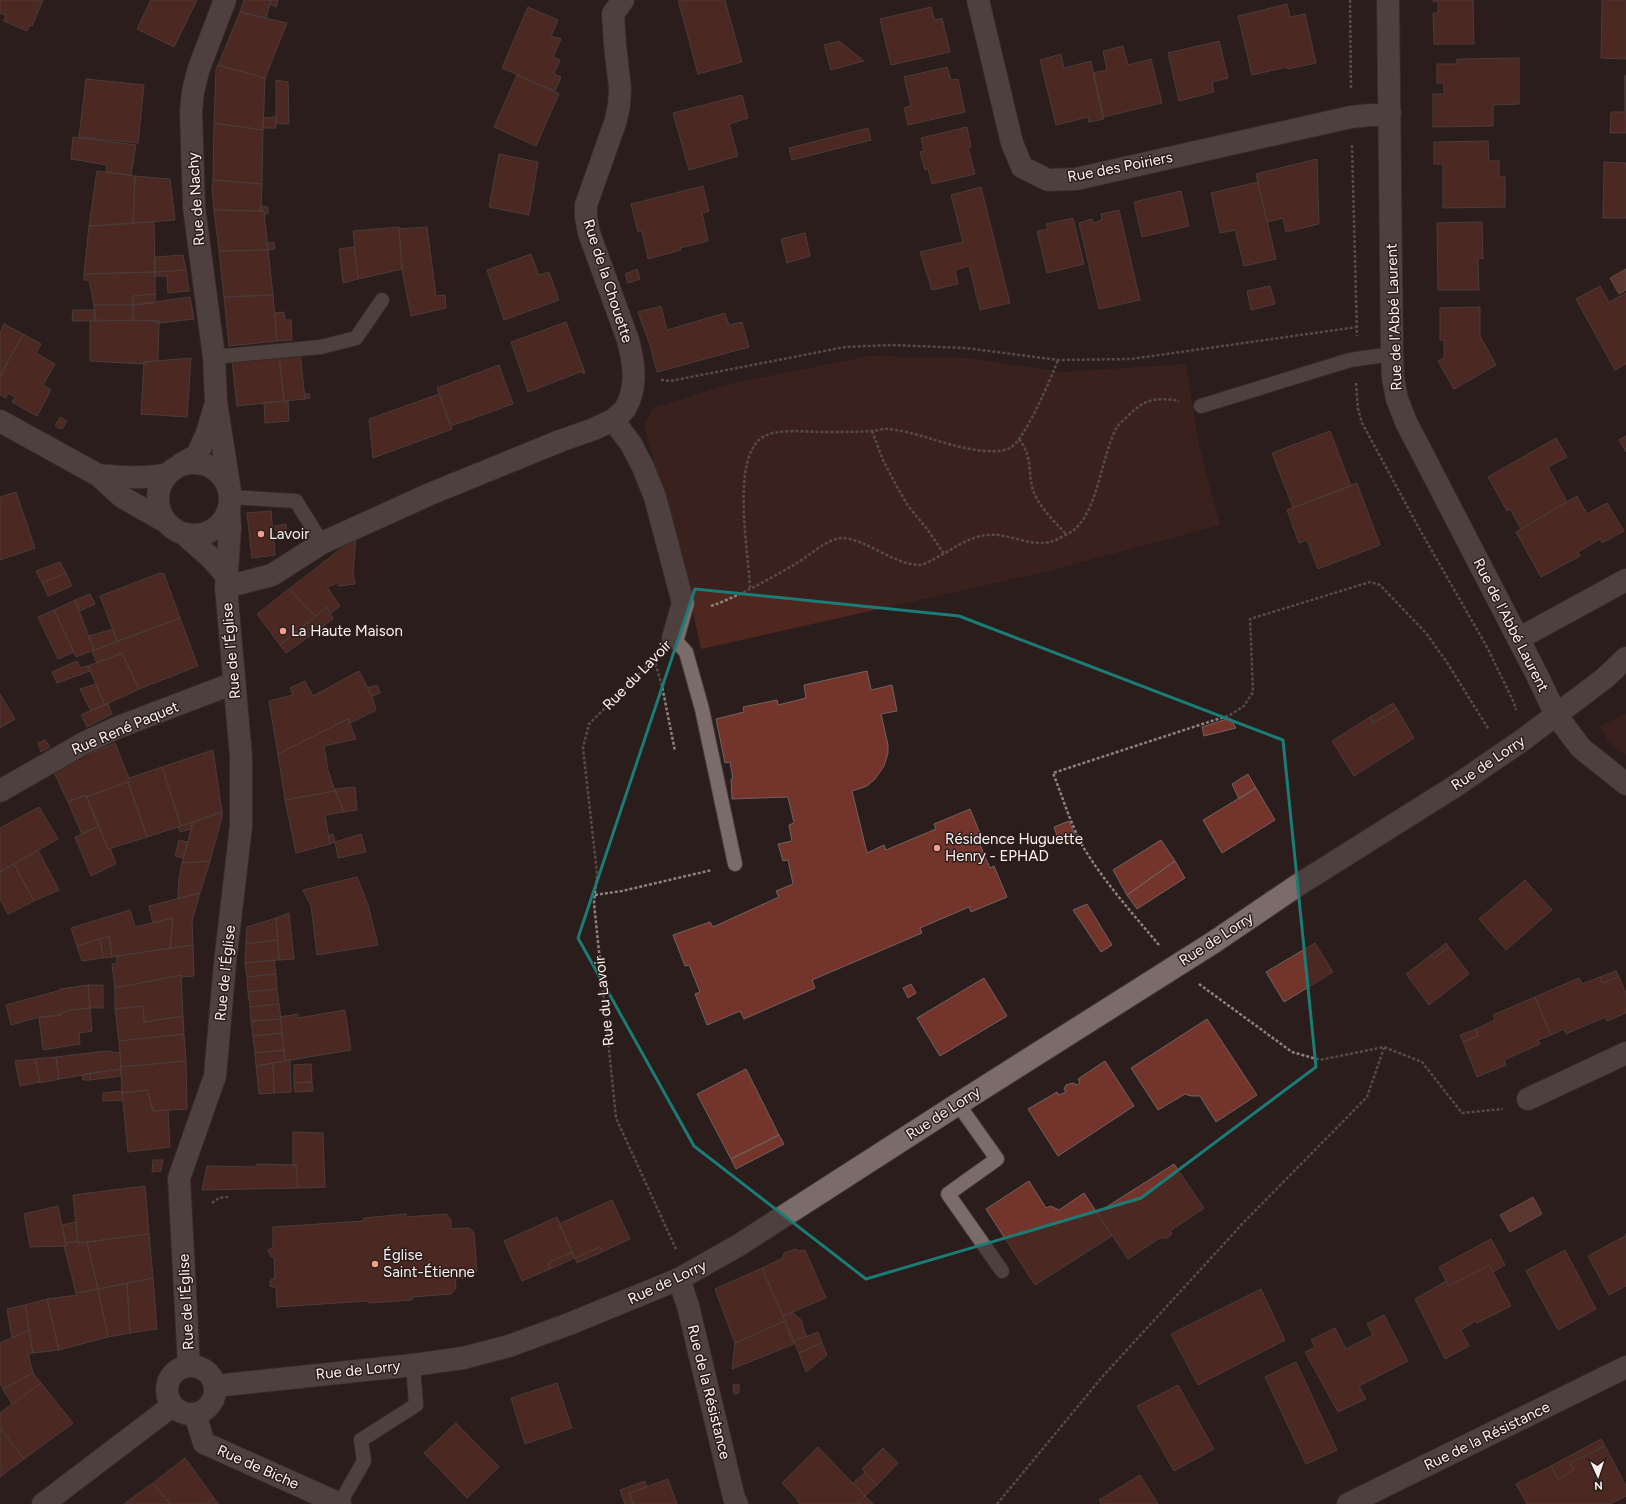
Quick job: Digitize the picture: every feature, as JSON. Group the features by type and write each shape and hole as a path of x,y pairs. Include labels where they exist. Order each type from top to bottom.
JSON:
{"street":[{"name":"Rue de Nachy","path":"224,0 199,68 193,91 192,113 194,207 214,357 216,402 230,499"},
{"name":"Rue de la Chouette","path":"614,420 624,409 631,394 635,377 633,358 628,340 589,233 586,217 586,205 620,105 620,88 614,45 613,14 623,0"},
{"name":"Rue des Poiriers","path":"978,0 1012,143 1022,167 1048,180 1076,179 1351,117 1390,113"},
{"name":"Rue de l'Abbé Laurent","path":"1388,0 1392,354 1397,399 1406,422 1537,675 1556,715"},
{"name":"Rue de Nachy","path":"174,469 197,455 207,433 216,402"},
{"path":"0,421 98,475 122,497 184,534 211,558 226,581 272,575 322,543 430,494 560,441 594,430 614,420 631,444 643,466 655,498 684,603"},
{"path":"98,475 136,478 155,477 194,462 206,464 216,470 225,479 230,499 225,518 217,527 207,533 196,535 184,534"},
{"path":"166,522 160,513 158,492 161,482 174,469"},
{"name":"Rue de l'Église","path":"189,1366 179,1178 214,1076 241,826 241,757 226,581 230,528 230,499"},
{"path":"1518,639 1626,580"},
{"name":"Rue du Lavoir","path":"673,638 684,603"},
{"name":"Rue de Lorry","path":"215,1386 463,1358 509,1346 569,1324 685,1276 739,1245 1295,887 1458,785 1605,678 1626,658"},
{"name":"Rue de Lorry","path":"1605,678 1626,667"},
{"name":"Rue René Paquet","path":"0,791 84,743 116,728 234,683"},
{"path":"1556,715 1581,748 1626,784"},
{"path":"1528,1100 1626,1053"},
{"name":"Rue de la Résistance","path":"685,1276 688,1306 734,1498 738,1504"},
{"path":"189,1366 203,1369 212,1379 215,1386 215,1394 208,1407 195,1414 183,1413 172,1406 166,1392 167,1384 175,1372 189,1366"},
{"name":"Rue de la Résistance","path":"1348,1504 1626,1367"},
{"path":"43,1504 172,1406"},
{"name":"Rue de Biche","path":"195,1414 204,1443 340,1504"}],"lane":[{"path":"214,357 321,347 356,338 382,300"},
{"path":"1201,406 1350,360 1392,354"},
{"path":"230,499 296,501 322,543"},
{"path":"673,638 686,652 702,709 736,864"},
{"path":"958,1104 997,1159 948,1194 1002,1271"},
{"path":"340,1504 364,1461 361,1440 416,1405 413,1364"}],"path":[{"path":"635,377 670,381 845,347 892,345 966,348 1058,360 1131,359 1357,327"},
{"path":"750,588 743,516 744,486 747,461 754,447 762,437 780,432 872,432 886,429 923,436 958,447 989,450 1010,448 1019,439 1043,397 1058,360"},
{"path":"684,603 696,610 731,599 798,562 827,543 841,538 862,543 883,554 920,566 944,554 963,542 987,535 1001,536 1021,542 1041,543 1056,540 1074,530 1078,526 1091,505 1105,459 1117,427 1139,405 1152,400 1177,400 1201,406"},
{"path":"872,432 883,460 908,506 928,530 944,554"},
{"path":"1019,439 1026,448 1034,494 1041,506 1066,534"},
{"path":"1503,753 1448,664 1426,633 1380,585 1370,582 1250,619 1253,692 1244,706 1230,715 1053,773 1085,849 1111,887 1176,965 1195,982 1292,1052 1320,1060 1384,1047 1422,1062 1462,1113 1503,1109 1528,1100"},
{"name":"Rue du Lavoir","path":"673,638 589,724 583,748 597,873 594,903 616,1118 677,1250 685,1276"},
{"path":"654,659 662,686 675,751"},
{"path":"595,895 736,864"},
{"path":"997,1504 1102,1376 1244,1222 1367,1097 1384,1047"},
{"path":"212,1203 219,1198 228,1197"}],"highlighted area":[{"path":"695,589 959,616 1283,740 1316,1067 1141,1198 866,1279 694,1146 578,938"}],"shaded area":[{"path":"1626,269 1626,290 1619,294 1610,278"},
{"path":"870,356 966,358 1064,372 1186,364 1199,445 1220,525 1045,572 701,649 675,537 644,426 653,408 733,383"},
{"path":"1626,714 1626,756 1608,740 1600,726"},
{"path":"1533,1197 1542,1214 1510,1232 1500,1215"}],"building":[{"path":"0,0 43,0 32,26 30,25 27,31 4,21 6,15 0,13"},
{"path":"151,0 197,0 174,47 137,29"},
{"path":"244,0 271,0 266,18 240,12"},
{"path":"271,0 278,0 276,7 270,4"},
{"path":"678,0 725,0 742,62 698,74"},
{"path":"1433,0 1473,0 1474,44 1434,44 1433,13 1438,13 1438,1 1433,2"},
{"path":"1602,0 1626,0 1626,59 1601,58"},
{"path":"1287,4 1290,17 1305,14 1316,63 1288,69 1287,67 1252,75 1238,16"},
{"path":"528,7 558,20 551,36 561,39 553,57 560,60 554,74 561,77 555,91 502,68"},
{"path":"931,7 935,20 942,18 950,52 891,65 880,19"},
{"path":"240,12 287,23 265,78 218,65"},
{"path":"839,41 864,61 831,70 824,45"},
{"path":"1219,41 1228,78 1212,82 1214,92 1179,101 1168,53"},
{"path":"1123,46 1128,65 1151,59 1162,103 1103,117 1093,73 1107,70 1103,51"},
{"path":"1061,54 1064,68 1091,61 1104,119 1089,122 1088,117 1056,125 1040,60"},
{"path":"1519,58 1519,104 1493,105 1493,126 1433,127 1433,94 1444,94 1444,83 1437,83 1437,64 1457,64 1457,59"},
{"path":"218,65 265,78 263,130 214,123 216,69"},
{"path":"947,67 951,80 958,79 965,112 908,125 904,108 911,106 904,77"},
{"path":"517,75 559,94 536,146 494,127"},
{"path":"1625,75 1626,133 1610,133 1611,112 1625,112"},
{"path":"86,79 144,85 138,143 79,137"},
{"path":"276,80 288,82 289,124 276,123"},
{"path":"742,95 748,118 729,124 738,156 689,170 673,113"},
{"path":"276,117 276,128 263,128 263,118"},
{"path":"214,123 263,130 262,184 213,180"},
{"path":"967,127 971,147 968,147 975,174 932,184 928,169 925,170 920,152 924,151 921,138"},
{"path":"868,128 871,140 792,160 789,148"},
{"path":"73,137 136,145 131,175 106,172 107,165 71,159"},
{"path":"1488,141 1489,161 1499,161 1499,177 1505,177 1505,207 1443,208 1443,164 1434,164 1434,142"},
{"path":"499,154 538,162 529,215 489,207"},
{"path":"1317,159 1319,224 1286,232 1283,218 1267,222 1256,174"},
{"path":"1604,162 1626,163 1626,218 1603,218"},
{"path":"97,171 135,176 133,223 89,226"},
{"path":"135,176 170,179 175,220 133,223"},
{"path":"213,180 262,184 261,211 214,210 212,188"},
{"path":"1258,182 1276,259 1244,266 1235,230 1220,233 1211,193"},
{"path":"703,186 709,211 702,213 708,241 680,248 681,250 648,259 642,231 638,232 631,204"},
{"path":"981,187 1010,303 980,310 969,266 955,270 958,284 932,290 920,252 963,242 951,195"},
{"path":"1181,191 1189,226 1142,237 1134,202"},
{"path":"261,206 268,207 268,214 261,211"},
{"path":"214,210 264,211 268,250 219,251"},
{"path":"1119,210 1140,300 1099,309 1079,223 1092,219 1093,223 1102,220 1101,214"},
{"path":"1073,218 1084,264 1047,273 1037,231 1048,229 1046,224"},
{"path":"154,222 155,272 84,274 89,226"},
{"path":"1482,222 1483,259 1478,258 1479,290 1438,290 1437,223"},
{"path":"399,227 402,269 358,279 353,231"},
{"path":"427,227 436,296 445,295 446,308 411,316 402,269 399,229"},
{"path":"805,233 810,256 787,263 781,239"},
{"path":"274,242 275,249 268,250 267,243"},
{"path":"354,247 358,279 343,283 339,249"},
{"path":"268,250 273,295 224,297 219,251"},
{"path":"531,254 539,275 549,272 559,300 504,320 487,270"},
{"path":"183,255 186,270 155,272 155,257"},
{"path":"637,269 640,279 628,283 625,274"},
{"path":"186,270 189,291 168,293 167,276 155,276 155,272"},
{"path":"155,272 155,294 133,296 133,305 94,305 89,280 84,280 84,274"},
{"path":"1270,286 1275,304 1251,310 1247,291"},
{"path":"1600,286 1609,302 1626,293 1626,364 1615,370 1576,299"},
{"path":"156,294 154,303 133,305 133,296"},
{"path":"273,295 277,341 229,346 224,297"},
{"path":"190,297 194,319 159,323 159,321 133,320 133,305"},
{"path":"94,305 133,305 133,320 95,321"},
{"path":"661,306 667,330 725,313 729,325 742,322 749,347 657,372 650,345 638,312"},
{"path":"1480,307 1480,336 1496,365 1454,389 1438,361 1444,358 1444,340 1440,340 1440,308"},
{"path":"73,310 95,310 95,321 72,321"},
{"path":"284,312 285,320 291,320 292,340 277,341 275,313"},
{"path":"90,320 159,321 158,361 144,362 144,364 90,361"},
{"path":"566,322 585,373 583,374 583,371 528,392 511,342"},
{"path":"4,324 23,334 0,376 0,333"},
{"path":"23,334 41,344 36,353 55,364 43,385 51,390 37,416 12,402 15,397 8,393 6,398 0,395 0,376"},
{"path":"300,353 305,399 284,401 279,355"},
{"path":"279,355 284,401 237,406 232,360"},
{"path":"191,358 187,417 141,414 144,362"},
{"path":"499,365 513,404 451,426 437,388"},
{"path":"305,394 310,394 310,398 305,399"},
{"path":"439,394 452,429 373,458 369,419"},
{"path":"288,401 289,421 265,423 264,403"},
{"path":"60,417 67,421 62,429 55,426"},
{"path":"1330,431 1351,486 1293,508 1272,453"},
{"path":"1626,436 1626,452 1619,440"},
{"path":"1556,438 1567,457 1548,467 1567,502 1521,529 1510,509 1507,511 1488,477"},
{"path":"1357,483 1380,545 1318,569 1307,540 1299,543 1287,510"},
{"path":"16,492 35,548 0,560 0,497"},
{"path":"1577,496 1587,514 1607,503 1624,531 1602,543 1600,539 1578,552 1580,556 1541,577 1516,532"},
{"name":"Lavoir","path":"271,511 275,555 252,558 247,513"},
{"path":"286,524 287,538 277,539 275,526"},
{"path":"356,537 353,572 355,584 339,586 337,583 327,587 340,606 330,614 327,607 315,616 289,589"},
{"path":"60,562 66,573 42,583 36,571"},
{"path":"66,573 72,586 48,596 42,583"},
{"path":"160,573 164,574 180,618 117,641 100,596"},
{"name":"La Haute Maison","path":"289,589 315,616 280,645 257,614"},
{"path":"90,594 95,604 80,611 75,600"},
{"path":"75,600 94,650 76,657 54,610"},
{"path":"327,607 333,619 286,653 280,645"},
{"path":"54,610 74,652 58,659 38,617"},
{"path":"180,618 198,666 139,689 122,653 97,663 92,651"},
{"path":"113,629 117,641 94,650 89,636"},
{"path":"122,653 139,689 105,705 88,666"},
{"path":"77,661 81,668 88,666 90,671 57,683 52,672"},
{"path":"359,671 372,696 376,710 350,723 348,719 278,754 269,701 293,695 290,688 305,681 313,696"},
{"name":"Résidence Huguette Henry - EPHAD","path":"867,671 871,690 892,685 897,711 881,714 888,745 888,753 884,766 875,779 867,786 852,791 867,853 884,845 886,850 936,829 934,824 970,809 982,838 978,840 990,868 994,866 1007,897 971,912 969,907 920,928 922,933 812,980 815,988 744,1019 740,1011 707,1025 695,994 700,992 689,965 685,966 673,935 710,922 713,927 779,897 776,891 793,884 788,860 783,861 778,844 792,841 789,825 794,823 788,797 732,799 731,779 733,779 730,762 725,763 716,719 744,712 743,707 777,700 778,705 806,698 804,685"},
{"path":"96,684 105,705 91,711 80,689"},
{"path":"377,685 380,693 372,696 367,688"},
{"path":"0,694 15,719 0,728"},
{"path":"108,703 112,714 87,727 81,715"},
{"path":"1393,703 1397,709 1373,723 1370,717"},
{"path":"1397,709 1414,738 1354,776 1332,741 1370,717 1373,723"},
{"path":"1230,718 1236,728 1204,736 1202,727"},
{"path":"348,719 356,739 324,746 328,770 335,791 285,800 278,754"},
{"path":"45,740 50,747 41,752 38,743"},
{"path":"115,743 130,781 68,802 53,770"},
{"path":"213,750 222,812 181,826 162,767"},
{"path":"162,767 181,826 147,837 128,782 130,781 129,778"},
{"path":"1248,774 1256,788 1239,799 1232,784"},
{"path":"128,782 147,837 108,849 86,797"},
{"path":"355,787 357,810 344,812 335,789"},
{"path":"1256,788 1275,820 1222,853 1203,820"},
{"path":"335,791 344,812 325,815 330,844 296,853 285,800"},
{"path":"86,795 99,826 82,834 68,802"},
{"path":"39,807 58,839 0,872 0,828"},
{"path":"222,812 210,861 182,863 193,822"},
{"path":"1069,821 1076,838 1060,844 1054,827"},
{"path":"193,822 191,829 180,832 178,827"},
{"path":"99,826 116,864 91,876 75,837"},
{"path":"333,834 335,842 330,844 329,835"},
{"path":"361,834 366,852 338,858 335,842"},
{"path":"179,840 188,842 183,858 175,856"},
{"path":"1161,840 1175,861 1127,895 1113,870"},
{"path":"38,850 59,890 34,901 14,864"},
{"path":"210,861 200,893 178,898 179,878 182,863"},
{"path":"1175,861 1185,878 1137,909 1127,895"},
{"path":"14,864 34,901 8,914 0,899 0,872"},
{"path":"357,877 368,905 378,945 317,955 311,906 303,890"},
{"path":"1525,880 1552,910 1506,950 1479,919"},
{"path":"200,893 192,921 193,945 170,948 173,918 153,923 149,906"},
{"path":"1087,904 1112,945 1101,952 1073,910"},
{"path":"130,910 135,927 173,918 170,948 112,957 109,936 77,946 71,928"},
{"path":"289,913 294,959 279,960 276,918"},
{"path":"276,918 278,940 246,944 247,927"},
{"path":"109,936 112,957 103,958 100,939"},
{"path":"100,939 103,958 82,961 77,946"},
{"path":"278,940 279,960 245,963 246,944"},
{"path":"1315,943 1333,972 1284,1002 1266,972"},
{"path":"1446,943 1449,947 1434,958 1431,955"},
{"path":"193,945 194,976 182,977 181,975 115,988 112,964 117,963 117,956"},
{"path":"1449,947 1469,974 1429,1005 1406,974 1431,955 1434,958"},
{"path":"274,960 276,974 247,977 245,963"},
{"path":"1616,971 1619,977 1602,983 1600,977"},
{"path":"276,974 277,989 248,992 247,977"},
{"path":"181,975 183,1016 144,1022 143,1006 115,1009 115,988"},
{"path":"1600,977 1602,983 1619,977 1626,994 1626,1013 1607,1021 1605,1017 1566,1034 1564,1029 1551,1035 1535,997 1579,978 1582,984"},
{"path":"984,978 1007,1016 940,1056 917,1018"},
{"path":"911,984 916,993 908,998 903,988"},
{"path":"88,985 103,985 103,1008 90,1008"},
{"path":"88,985 90,1008 71,1010 61,1013 61,1015 39,1017 11,1025 6,1005 61,990 60,989"},
{"path":"277,989 279,1004 250,1007 248,992"},
{"path":"1535,997 1551,1035 1538,1040 1540,1044 1504,1060 1506,1065 1477,1077 1463,1042 1478,1036 1476,1029 1495,1020 1493,1015"},
{"path":"279,1004 281,1019 251,1021 250,1007"},
{"path":"143,1006 144,1022 183,1016 184,1034 119,1041 115,1009"},
{"path":"90,1008 92,1031 79,1033 80,1044 43,1050 39,1018 61,1015 61,1013 71,1010"},
{"path":"345,1010 351,1050 285,1061 280,1017 298,1014 298,1018"},
{"path":"281,1019 282,1033 253,1036 251,1021"},
{"path":"1207,1019 1257,1095 1216,1122 1200,1096 1185,1094 1158,1110 1131,1068"},
{"path":"1476,1029 1478,1036 1463,1042 1460,1035"},
{"path":"282,1033 284,1050 255,1053 253,1036"},
{"path":"184,1034 186,1061 121,1067 119,1041"},
{"path":"284,1050 285,1061 256,1066 255,1053"},
{"path":"106,1051 120,1053 121,1069 59,1079 56,1057"},
{"path":"56,1057 59,1079 40,1083 35,1059"},
{"path":"35,1059 40,1082 20,1086 15,1061"},
{"path":"290,1060 291,1092 274,1093 273,1063"},
{"path":"186,1061 187,1109 153,1111 147,1090 122,1093 121,1067"},
{"path":"1105,1061 1134,1106 1058,1156 1028,1109 1057,1092 1059,1095 1066,1092 1064,1089 1066,1085 1073,1083 1077,1085 1080,1083 1078,1079"},
{"path":"273,1063 274,1093 259,1094 256,1066"},
{"path":"311,1064 312,1082 294,1083 294,1065"},
{"path":"121,1069 121,1076 90,1080 90,1073"},
{"path":"746,1069 779,1135 731,1159 697,1094"},
{"path":"90,1073 90,1080 83,1080 82,1075"},
{"path":"312,1082 313,1091 295,1092 294,1083"},
{"path":"147,1090 153,1111 168,1110 170,1147 128,1152 122,1093"},
{"path":"122,1091 123,1100 103,1101 103,1093"},
{"path":"293,1132 323,1133 325,1187 298,1188 296,1165 293,1165"},
{"path":"779,1135 784,1144 736,1169 731,1159"},
{"path":"153,1160 163,1160 161,1171 152,1172"},
{"path":"257,1164 296,1165 298,1188 202,1190 207,1166 255,1167"},
{"path":"1174,1164 1204,1208 1170,1231 1172,1234 1167,1238 1160,1238 1128,1259 1097,1213"},
{"path":"1029,1181 1046,1208 1051,1206 1059,1210 1084,1193 1112,1236 1035,1285 986,1209"},
{"path":"145,1186 149,1234 78,1243 73,1195"},
{"path":"612,1200 630,1239 602,1252 600,1247 575,1258 559,1224"},
{"path":"58,1206 66,1246 30,1247 24,1214"},
{"name":"Église Saint-Étienne","path":"406,1214 406,1217 446,1214 451,1220 451,1229 469,1228 474,1233 477,1271 471,1277 455,1279 456,1288 451,1294 412,1297 412,1300 369,1303 368,1301 277,1307 276,1288 270,1286 270,1281 275,1279 274,1257 271,1257 268,1250 273,1247 273,1227 363,1221 364,1218"},
{"path":"557,1217 572,1252 548,1263 550,1269 522,1281 504,1241"},
{"path":"76,1222 78,1241 66,1243 62,1225"},
{"path":"1626,1233 1626,1286 1609,1295 1588,1256 1625,1236"},
{"path":"149,1234 153,1278 98,1289 87,1242"},
{"path":"1491,1239 1505,1265 1493,1272 1489,1265 1449,1286 1439,1267"},
{"path":"78,1241 78,1243 87,1242 98,1289 76,1293 64,1246 66,1246 66,1243"},
{"path":"600,1247 602,1252 577,1263 575,1258"},
{"path":"795,1249 800,1251 805,1250 826,1298 783,1316 762,1268 783,1258 784,1253"},
{"path":"1565,1250 1596,1309 1558,1330 1526,1271"},
{"path":"572,1252 575,1258 550,1269 548,1263"},
{"path":"1489,1265 1511,1306 1477,1323 1476,1321 1461,1330 1469,1346 1445,1359 1415,1299 1446,1281 1449,1286"},
{"path":"762,1268 785,1321 735,1343 715,1289"},
{"path":"153,1278 157,1329 130,1333 127,1283"},
{"path":"127,1283 130,1333 108,1337 98,1289"},
{"path":"98,1289 108,1337 59,1350 47,1299 77,1295 76,1293"},
{"path":"1261,1289 1285,1340 1198,1385 1171,1334"},
{"path":"47,1299 59,1350 33,1353 25,1305"},
{"path":"25,1305 29,1330 12,1338 7,1309"},
{"path":"793,1313 801,1320 806,1336 794,1341 783,1316"},
{"path":"1384,1315 1408,1361 1359,1386 1366,1399 1338,1412 1305,1352 1315,1347 1311,1340 1335,1328 1346,1349 1373,1335 1367,1324"},
{"path":"785,1321 794,1344 732,1369 735,1343"},
{"path":"29,1330 33,1353 28,1354 33,1373 3,1389 0,1384 0,1343"},
{"path":"818,1332 822,1343 799,1353 794,1341"},
{"path":"822,1343 827,1355 806,1372 799,1353"},
{"path":"1296,1362 1337,1450 1306,1464 1265,1377"},
{"path":"33,1373 41,1383 12,1404 3,1389"},
{"path":"41,1383 73,1423 24,1459 0,1428 0,1413"},
{"path":"557,1383 572,1428 525,1444 511,1398"},
{"path":"739,1384 739,1393 734,1394 733,1385"},
{"path":"1178,1385 1214,1449 1174,1471 1137,1406"},
{"path":"456,1423 499,1467 467,1498 424,1453"},
{"path":"0,1428 24,1459 0,1477"},
{"path":"1601,1439 1605,1446 1570,1463 1574,1470 1558,1479 1551,1466"},
{"path":"1605,1446 1626,1486 1626,1496 1610,1504 1527,1504 1516,1484 1551,1466 1558,1479 1574,1470 1570,1463"},
{"path":"818,1447 865,1496 857,1504 800,1504 782,1483"},
{"path":"883,1448 898,1463 877,1485 862,1469"},
{"path":"185,1458 214,1498 206,1504 170,1504 153,1483"},
{"path":"865,1473 877,1485 865,1496 853,1483"},
{"path":"1140,1475 1158,1504 1101,1504 1099,1500"},
{"path":"668,1479 677,1504 633,1504 629,1493"},
{"path":"645,1481 647,1487 629,1493 633,1504 625,1504 620,1490"},
{"path":"153,1483 170,1504 124,1504 144,1489"},
{"path":"865,1496 873,1504 857,1504"},
{"path":"214,1498 219,1504 206,1504"}],"place":[{"name":"Lavoir","path":"261,534"},
{"name":"La Haute Maison","path":"283,631"},
{"name":"Résidence Huguette Henry - EPHAD","path":"937,848"},
{"name":"Église Saint-Étienne","path":"375,1264"}]}
